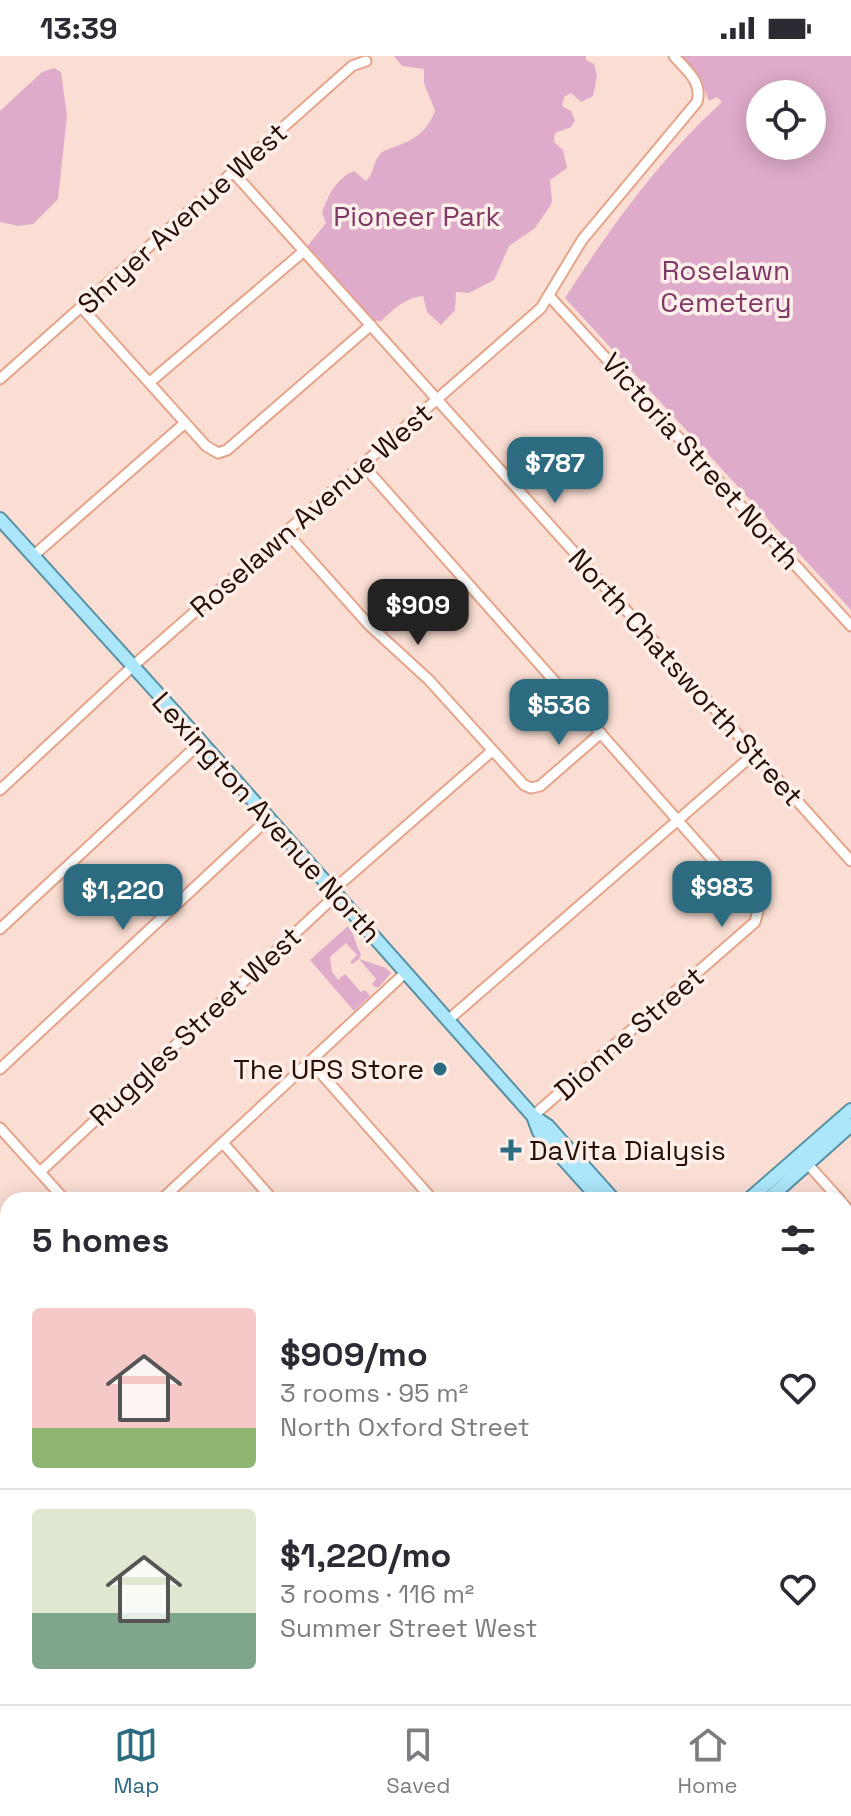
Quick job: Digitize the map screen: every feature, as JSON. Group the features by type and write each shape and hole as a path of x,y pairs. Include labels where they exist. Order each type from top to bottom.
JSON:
{"main road":[{"name":"Lexington Avenue North","path":"0,519 447,1021 607,1192"},
{"path":"774,1192 851,1110"},
{"name":"Lexington Avenue North","path":"533,1116 539,1132 593,1192"},
{"path":"759,1192 851,1125"}],"street":[{"name":"Roselawn Avenue West","path":"0,790 133,666 530,318 550,297 572,255 602,215 697,102 697,83 674,56"},
{"name":"Shryer Avenue West","path":"0,379 352,66 366,61"},
{"name":"North Chatsworth Street","path":"233,172 851,861"},
{"path":"150,382 304,251"},
{"name":"Victoria Street North","path":"550,297 851,626"},
{"path":"82,308 210,450 218,453 227,450 371,325"},
{"path":"33,556 185,423"},
{"path":"363,465 677,822"},
{"path":"286,532 369,625 429,680 524,785 531,788 540,786 601,733"},
{"path":"0,929 201,742"},
{"name":"Ruggles Street West","path":"40,1172 336,895 340,884 492,751"},
{"path":"447,1021 755,753"},
{"path":"0,1069 269,818"},
{"name":"Dionne Street","path":"533,1116 755,922 758,915 756,907 677,822"},
{"path":"170,1192 405,973"},
{"path":"310,1061 426,1192"},
{"path":"0,1128 58,1192"},
{"path":"223,1143 266,1192"},
{"path":"803,1160 833,1192"}],"green space":[{"name":"Pioneer Park","path":"394,56 586,56 586,60 594,64 597,76 593,96 581,102 571,93 564,97 562,106 571,111 575,121 571,127 555,133 554,142 563,150 567,168 550,180 550,206 535,228 509,246 494,280 469,293 456,292 455,310 441,325 427,312 423,296 404,302 380,322 377,320 374,323 306,248 326,223 322,213 338,183 354,171 366,181 381,153 417,136 435,111 424,83 424,69 402,66"},
{"name":"Roselawn Cemetery","path":"681,56 851,56 851,610 565,298 657,170 722,102 717,97 709,101 698,75"},
{"path":"54,68 61,72 67,116 58,199 33,224 19,226 0,222 0,111 42,72"},
{"path":"348,926 361,954 359,959 352,964 350,962 357,955 346,943 330,957 332,972 338,980 345,974 361,992 365,990 370,996 354,1011 310,960"},
{"path":"359,959 386,968 391,973 379,987 375,987 372,984 376,979"}],"place":[{"name":"The UPS Store","path":"440,1069"},
{"name":"DaVita Dialysis","path":"511,1150"}]}
